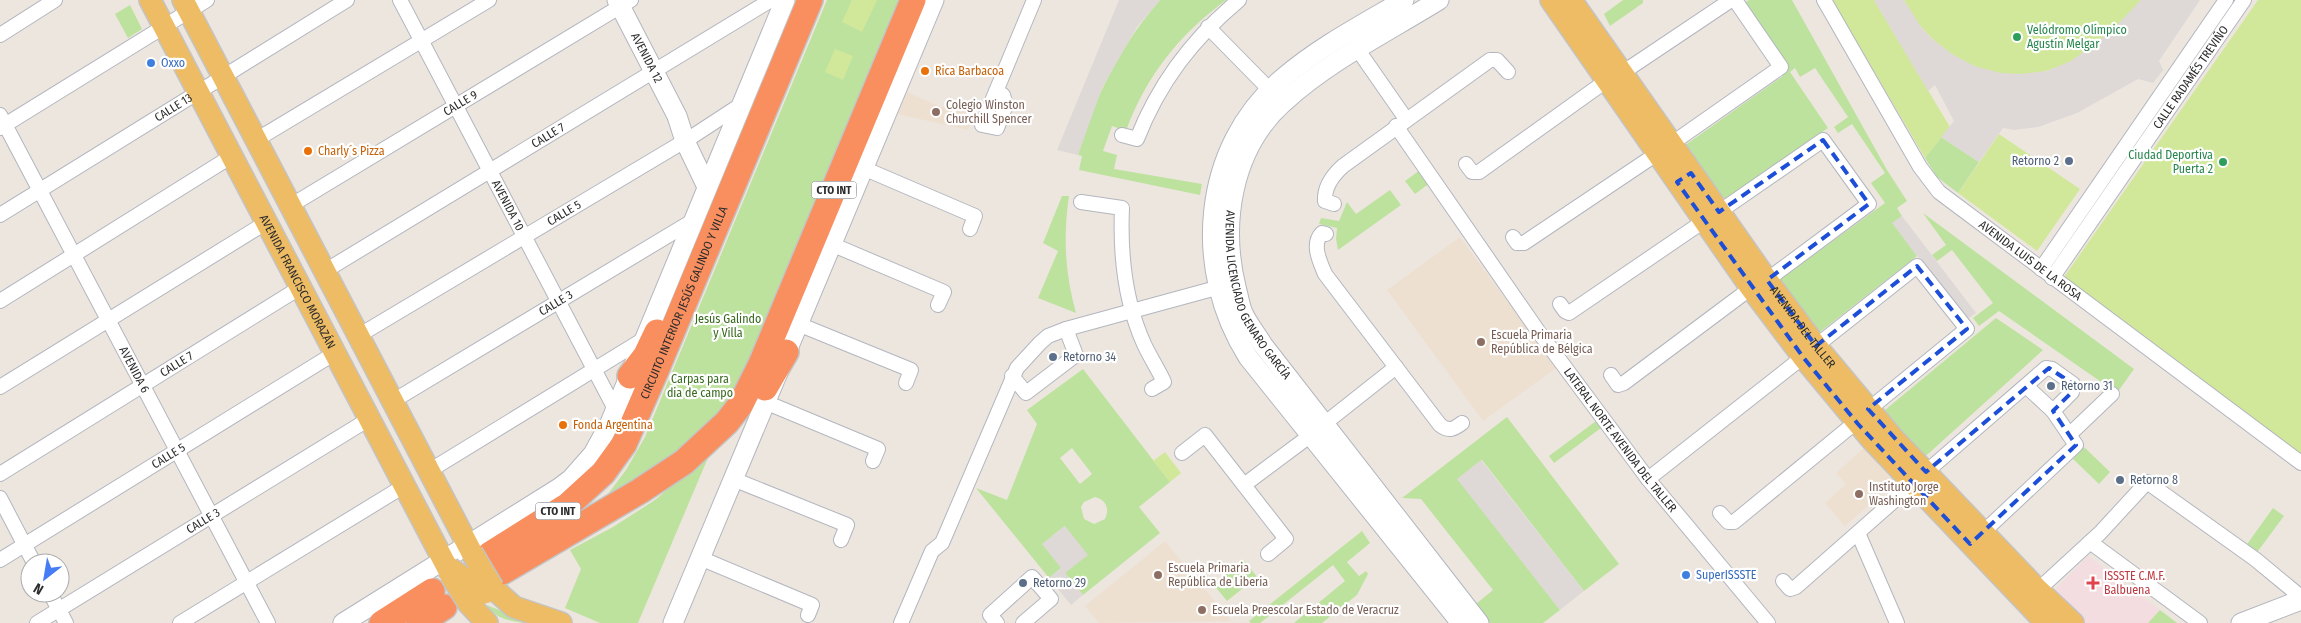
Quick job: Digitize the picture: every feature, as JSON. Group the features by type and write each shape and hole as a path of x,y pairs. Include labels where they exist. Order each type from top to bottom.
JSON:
{"highway":[{"name":"CIRCUITO INTERIOR JESÚS GALINDO Y VILLA","path":"483,573 587,489 608,468 624,444 810,0"},
{"name":"CTO INT","path":"483,573 660,480 707,442 741,404 754,379 913,0"},
{"path":"630,376 646,354 664,318 691,286"},
{"path":"707,442 752,406 786,352"},
{"path":"382,623 438,599 419,623"}],"main road":[{"name":"AVENIDA FRANCISCO MORAZÁN","path":"150,0 447,566"},
{"name":"AVENIDA DEL TALLER","path":"1551,0 1614,77 1809,352 1862,416 1977,538 2046,623"},
{"name":"AVENIDA DEL TALLER","path":"1571,0 1614,77"},
{"path":"186,5 483,573 514,607 561,623"},
{"name":"AVENIDA DEL TALLER","path":"1977,538 2074,623"},
{"path":"447,566 483,573"},
{"path":"483,573 487,623"}],"street":[{"path":"0,34 56,0"},
{"path":"2,123 164,27 186,5 207,0"},
{"name":"CALLE 13","path":"0,215 199,92 222,75 347,0"},
{"name":"AVENIDA 10","path":"400,0 616,411"},
{"path":"256,140 489,0"},
{"name":"CALLE 7","path":"325,271 771,0"},
{"name":"CTO INT","path":"343,623 447,566 483,573 593,454 616,411 785,0"},
{"name":"CTO INT","path":"672,623 934,0"},
{"path":"996,91 1034,0"},
{"path":"1122,135 1137,140 1162,85 1186,51 1208,27 1239,0"},
{"name":"AVENIDA LICENCIADO GENARO GARCÍA","path":"1256,351 1243,313 1231,263 1224,191 1256,137 1307,70 1404,0"},
{"name":"AVENIDA LICENCIADO GENARO GARCÍA","path":"1440,0 1358,50 1307,70 1270,90 1245,120 1233,141 1224,191 1212,231 1225,314 1235,337 1256,351 1358,481 1461,623"},
{"path":"1466,164 1472,172 1479,172 1614,77 1731,0"},
{"path":"1513,237 1517,242 1524,244 1782,67 1735,0"},
{"name":"AVENIDA LUIS DE LA ROSA","path":"1824,0 1934,187 1949,201 2301,463"},
{"name":"CALLE RADAMÉS TREVIÑO","path":"2041,269 2226,0"},
{"name":"CALLE RADAMÉS TREVIÑO","path":"2052,278 2244,0"},
{"name":"AVENIDA 12","path":"622,2 654,72 678,116 709,182"},
{"name":"CALLE 9","path":"290,206 456,106 622,2"},
{"path":"1208,27 1270,90"},
{"name":"LATERAL NORTE AVENIDA DEL TALLER","path":"1358,50 1401,123 1538,331 1648,479 1768,623"},
{"path":"1334,204 1327,203 1324,198 1327,186 1336,172 1490,60 1497,60 1508,72"},
{"name":"CALLE 5","path":"358,336 689,138 742,104"},
{"name":"AVENIDA 6","path":"2,123 40,190 268,623"},
{"path":"1560,304 1569,313 1823,140 1869,204 1624,383 1618,384 1611,375"},
{"path":"0,301 232,156"},
{"path":"863,168 975,216 970,229"},
{"path":"1081,202 1122,208 1122,252 1132,310 1144,346 1164,382 1152,389"},
{"name":"CALLE 3","path":"393,401 694,220"},
{"path":"0,387 266,222"},
{"path":"1326,234 1319,235 1317,248 1325,274 1440,425 1448,430 1453,430 1462,424"},
{"path":"831,244 944,292 938,306"},
{"path":"1648,479 1917,266 1967,329 1734,522 1728,522 1720,512"},
{"name":"CALLE 7","path":"0,474 300,287"},
{"path":"901,623 930,555 942,543 1012,376 1022,361 1040,342 1055,332 1220,287"},
{"path":"798,324 912,370 906,383"},
{"path":"1012,376 1026,393 1076,355 1066,329"},
{"path":"429,471 644,339"},
{"name":"CALLE 5","path":"0,560 334,353"},
{"path":"1244,485 1318,430 1396,367"},
{"path":"1783,582 1793,589 2046,368 2052,369 2073,384 2072,392 2053,411"},
{"path":"1977,538 2076,444 2053,411 2026,386"},
{"path":"2069,435 2112,394"},
{"path":"765,402 878,449 873,461"},
{"name":"CALLE 3","path":"37,623 369,419"},
{"path":"1182,452 1205,435 1286,539 1268,554"},
{"path":"733,479 848,525 842,540"},
{"name":"AVENIDA LICENCIADO GENARO GARCÍA","path":"1358,481 1479,623"},
{"path":"2038,590 2090,542 2133,499 2147,482 2269,570 2301,598 2241,623"},
{"path":"180,623 404,486"},
{"path":"0,498 29,553"},
{"path":"1858,534 1897,623"},
{"path":"2090,542 2200,623"},
{"path":"700,558 812,605 808,615"},
{"path":"997,623 990,614 1032,577 1050,599 1022,623"},
{"path":"55,603 66,623"}],"highlighted area":[{"path":"1823,140 1869,204 1767,280 1816,346 1917,266 1967,329 1868,409 1926,472 2049,368 2073,384 2072,392 2053,411 2076,445 1970,544 1858,424 1803,357 1677,182 1691,173 1719,212"}],"shaded area":[{"path":"1119,0 1160,0 1137,27 1102,88 1078,155 1057,150"},
{"path":"1874,0 1904,0 1921,27 1931,38 1952,54 1974,66 2001,73 2021,74 2047,71 2071,61 2109,33 2141,0 2200,0 2159,61 2163,70 2153,83 2138,79 2077,113 2038,127 2014,130 2003,128 1979,162 1941,137 1954,121 1935,85 1928,91"},
{"name":"Colegio Winston Churchill Spencer","path":"907,92 943,108 947,99 975,111 968,130 897,114"},
{"path":"1902,216 1976,313 1966,320 1892,223"},
{"name":"Escuela Primaria República de Bélgica","path":"1460,237 1556,368 1483,421 1387,290"},
{"name":"Instituto Jorge Washington","path":"1866,446 1897,481 1845,526 1825,503 1846,484 1836,473"},
{"path":"1481,460 1584,591 1560,610 1457,479"},
{"path":"1065,526 1088,555 1065,573 1083,595 1071,605 1049,578 1061,568 1042,544"},
{"name":"Escuela Primaria República de Liberia","path":"1165,541 1231,621 1099,623 1085,606"},
{"name":"ISSSTE C.M.F. Balbuena","path":"2088,556 2177,623 2084,623 2051,594"}],"green space":[{"name":"Jesús Galindo y Villa","path":"827,0 900,0 744,375 717,416 701,434 663,465 599,506 626,470 645,437"},
{"path":"852,0 877,0 862,32 842,22"},
{"path":"1160,0 1226,0 1193,27 1179,42 1143,92 1126,131 1112,126 1103,151 1117,155 1114,169 1202,184 1200,195 1079,170 1082,156 1078,155 1092,113 1110,73 1133,35"},
{"path":"1623,0 1643,0 1643,3 1610,26 1604,14"},
{"path":"1749,0 1792,0 1887,170 1907,201 1897,208 1902,216 1893,223 1917,256 1811,339 1771,286 1885,203 1871,183 1885,173 1852,124 1838,133 1834,127 1848,117 1815,68 1800,77 1795,68 1790,72 1828,128 1713,208 1674,153 1783,76 1736,8"},
{"path":"1832,0 1874,0 1950,127 1925,158"},
{"name":"Velódromo Olímpico Agustín Melgar","path":"1904,0 2141,0 2093,47 2070,62 2035,73 2012,75 1990,71 1969,64 1949,52 1931,37 1916,20"},
{"name":"Ciudad Deportiva Puerta 2","path":"2258,0 2301,0 2301,461 2062,280"},
{"path":"130,5 142,29 128,38 115,14"},
{"path":"835,49 853,56 843,80 825,72"},
{"path":"1999,134 2080,189 2037,251 1958,193"},
{"path":"1941,137 1979,162 1958,193 1937,177 1925,158"},
{"path":"1420,170 1430,183 1415,194 1405,181"},
{"path":"1390,190 1401,205 1338,250 1337,228 1319,224 1321,218 1339,221 1347,202 1356,214"},
{"path":"1062,196 1069,196 1066,255 1069,284 1076,313 1038,298 1058,251 1043,243"},
{"path":"1923,213 2134,369 2117,393 1999,311 1979,326 1973,318 1993,303 1952,250 1937,261 1932,255 1946,245"},
{"path":"1996,318 2043,350 1918,463 1879,415"},
{"path":"1083,369 1170,482 1139,507 1160,533 1083,595 1065,573 1065,526 1052,536 1061,568 1049,578 976,488 1007,500 1037,424 1027,410","holes":["1072,448 1092,474 1080,484 1060,458","1095,497 1104,502 1107,511 1105,519 1094,524 1084,519 1081,507 1084,502"]},
{"path":"1507,417 1619,564 1584,591 1482,460 1458,479 1560,610 1543,623 1483,623 1471,608 1493,590 1421,499 1402,498"},
{"path":"1596,421 1601,428 1554,463 1549,456"},
{"path":"2084,447 2110,472 2099,484 2073,459"},
{"path":"1165,452 1181,473 1170,482 1153,461"},
{"path":"710,453 638,623 600,623 565,608 581,569 570,550 613,527 655,500"},
{"path":"2273,508 2284,516 2255,555 2245,547"},
{"path":"1362,531 1370,543 1347,562 1359,576 1366,571 1368,574 1357,595 1322,623 1294,623 1345,581 1333,565 1260,623 1251,623 1249,621"},
{"path":"1244,560 1257,577 1227,601 1213,584"},
{"path":"487,605 530,623 512,621 500,617 490,610"},
{"path":"2160,610 2177,623 2148,623"}],"place":[{"name":"Velódromo Olímpico Agustín Melgar","path":"2017,37"},
{"name":"Oxxo","path":"151,63"},
{"name":"Rica Barbacoa","path":"925,71"},
{"name":"Colegio Winston Churchill Spencer","path":"936,112"},
{"name":"Charly´s Pizza","path":"308,151"},
{"name":"Retorno 2","path":"2069,161"},
{"name":"Ciudad Deportiva Puerta 2","path":"2223,162"},
{"name":"Escuela Primaria República de Bélgica","path":"1481,342"},
{"name":"Retorno 34","path":"1053,357"},
{"name":"Retorno 31","path":"2051,386"},
{"name":"Fonda Argentina","path":"563,425"},
{"name":"Retorno 8","path":"2120,480"},
{"name":"Instituto Jorge Washington","path":"1859,494"},
{"name":"Escuela Primaria República de Liberia","path":"1158,575"},
{"name":"SuperISSSTE","path":"1686,575"},
{"name":"Retorno 29","path":"1023,583"},
{"name":"ISSSTE C.M.F. Balbuena","path":"2093,583"},
{"name":"Escuela Preescolar Estado de Veracruz","path":"1202,610"}],"park label":[{"name":"Carpas para dia de campo","path":"700,386"}]}
